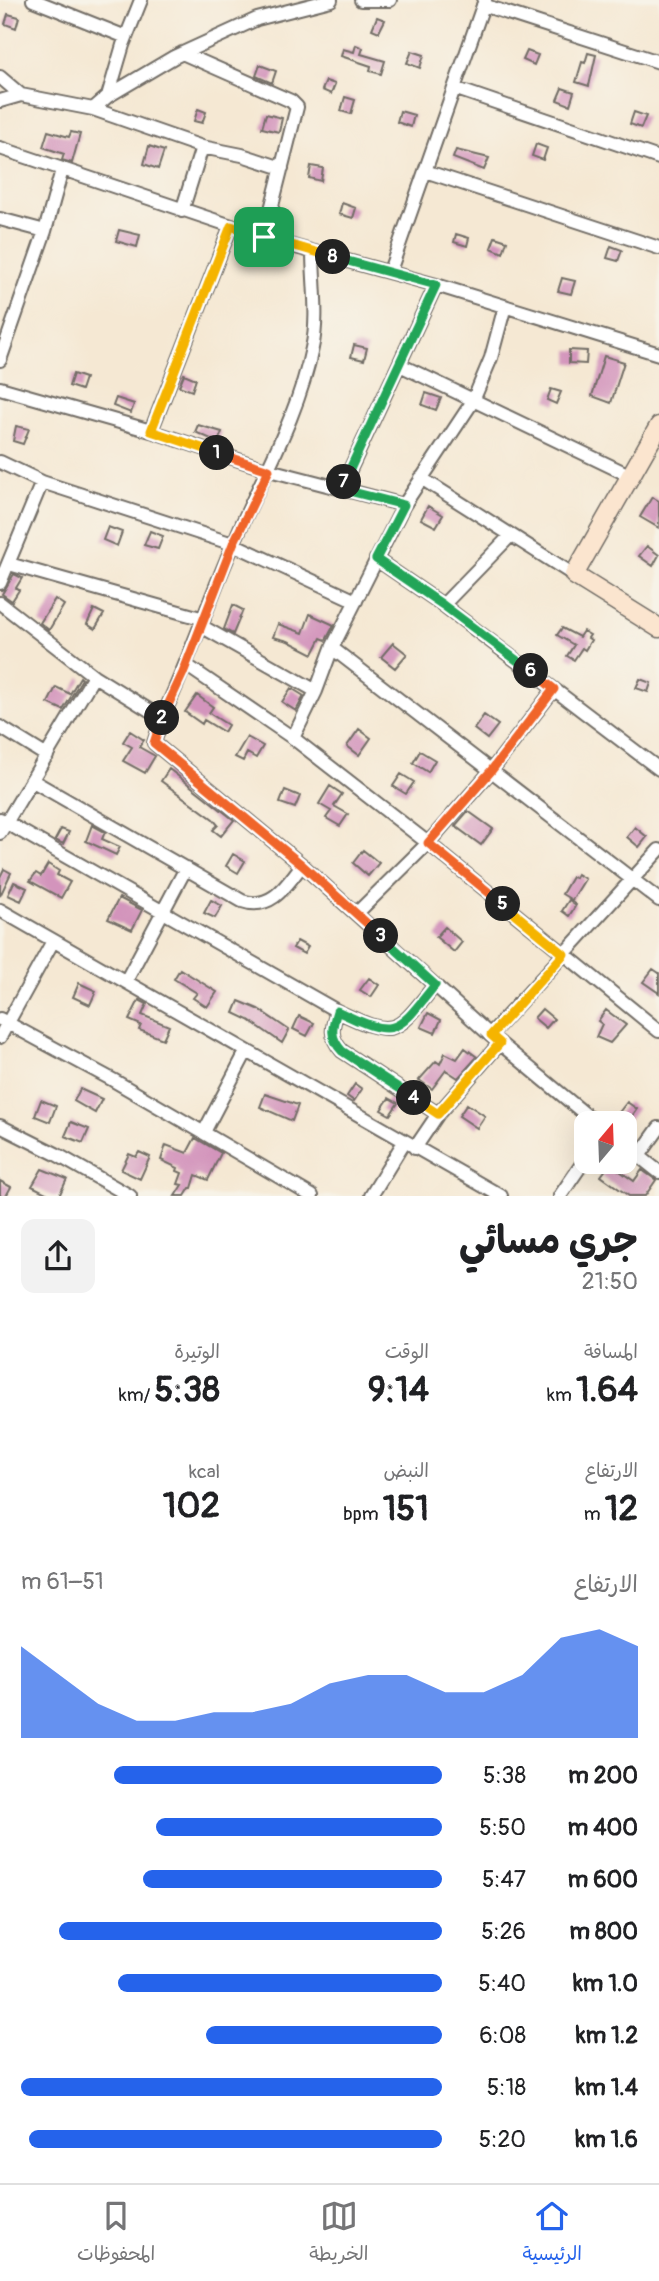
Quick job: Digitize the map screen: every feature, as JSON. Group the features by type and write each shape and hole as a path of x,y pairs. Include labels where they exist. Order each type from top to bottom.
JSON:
{"street":[{"path":"33,0 126,37"},
{"path":"108,96 126,37 141,0"},
{"path":"93,109 108,96 182,53 257,19 331,0"},
{"path":"361,0 390,0"},
{"path":"390,271 484,2 659,62"},
{"path":"182,53 291,101 297,107 264,237"},
{"path":"0,77 20,95"},
{"path":"454,88 659,159"},
{"path":"0,101 20,95 93,109 202,147 242,155 282,168"},
{"path":"182,211 202,147"},
{"path":"0,148 264,237 390,271 659,354"},
{"path":"0,360 45,231 62,170"},
{"path":"425,171 659,248"},
{"path":"0,219 45,231"},
{"path":"151,431 231,226"},
{"path":"313,251 313,345 301,389 269,470 233,544 154,743 302,865 495,1039 581,1111"},
{"path":"341,489 436,285"},
{"path":"293,738 316,691 332,648 404,505 473,401 491,358 505,306"},
{"path":"400,365 631,475"},
{"path":"0,388 151,431 269,470 404,505"},
{"path":"574,575 659,426"},
{"path":"0,462 42,482 233,544 356,601"},
{"path":"421,478 659,628"},
{"path":"0,583 42,482"},
{"path":"443,605 511,535"},
{"path":"376,559 443,605 659,769"},
{"path":"9,564 203,623 316,691"},
{"path":"0,603 94,676 162,718"},
{"path":"332,648 659,900"},
{"path":"186,665 293,738 428,843 659,1031"},
{"path":"94,676 33,781 2,825 164,911 337,1011 370,1026 387,1030 400,1025 411,1016 435,985"},
{"path":"356,914 428,843 491,771 554,689"},
{"path":"0,727 47,756"},
{"path":"33,781 242,901 254,905 264,903 285,888 302,865"},
{"path":"371,1196 564,954 659,850"},
{"path":"125,981 187,868"},
{"path":"0,910 501,1196"},
{"path":"0,1037 4,1021 53,941"},
{"path":"337,1011 331,1031 334,1042 342,1051 438,1114"},
{"path":"4,1021 204,1132 312,1196"},
{"path":"204,1132 246,1052"},
{"path":"0,1126 130,1196"},
{"path":"659,1128 639,1156 659,1172"},
{"path":"560,1196 575,1174"}],"building":[{"path":"8,14 19,17 16,28 5,24"},
{"path":"377,17 385,20 379,32 372,29"},
{"path":"356,45 363,48 361,54 385,61 381,74 370,71 371,66 341,56 343,49 354,52"},
{"path":"412,51 424,55 420,68 407,63"},
{"path":"527,51 538,55 534,65 523,60"},
{"path":"588,53 596,55 589,86 576,82 582,62 585,63"},
{"path":"260,65 276,71 272,83 256,76"},
{"path":"326,81 335,84 331,94 322,90"},
{"path":"562,88 574,92 570,105 557,100"},
{"path":"345,97 355,100 351,114 341,111"},
{"path":"198,109 206,112 202,123 194,121"},
{"path":"400,111 414,115 411,127 397,122"},
{"path":"634,112 646,116 641,128 630,124"},
{"path":"266,114 282,118 279,132 262,128"},
{"path":"48,131 69,137 71,132 80,134 72,163 62,160 64,154 43,147"},
{"path":"536,144 547,148 543,160 532,156"},
{"path":"149,146 164,151 158,169 144,164"},
{"path":"456,150 489,158 484,170 453,158"},
{"path":"311,166 323,168 321,181 309,178"},
{"path":"342,203 356,208 353,218 339,214"},
{"path":"119,230 140,235 137,247 116,241"},
{"path":"456,234 469,238 467,246 454,242"},
{"path":"495,237 507,241 503,253 491,248"},
{"path":"611,246 622,250 618,261 607,258"},
{"path":"562,278 575,281 571,294 558,291"},
{"path":"354,345 367,348 364,360 351,357"},
{"path":"569,350 587,351 586,364 569,363"},
{"path":"604,356 624,362 611,403 592,396"},
{"path":"73,374 85,378 81,390 69,386"},
{"path":"184,374 196,379 192,391 179,386"},
{"path":"551,389 561,392 556,404 547,400"},
{"path":"426,393 441,398 436,410 422,405"},
{"path":"116,398 134,404 131,413 113,406"},
{"path":"198,425 222,432 218,442 195,432"},
{"path":"16,426 29,429 23,444 13,441"},
{"path":"652,497 659,501 659,528 640,517"},
{"path":"428,506 443,515 436,527 421,519"},
{"path":"108,527 122,532 117,546 103,540"},
{"path":"150,531 163,536 158,549 144,545"},
{"path":"647,546 659,555 653,566 639,556"},
{"path":"14,574 22,578 12,601 2,594"},
{"path":"55,599 64,605 49,630 40,623"},
{"path":"233,605 243,610 233,634 224,629"},
{"path":"94,609 104,614 95,629 87,624"},
{"path":"310,614 334,625 326,640 321,638 313,654 288,641 273,637 278,624 303,633"},
{"path":"562,628 579,637 583,631 590,635 588,638 591,640 585,650 582,648 574,660 567,656 574,645 557,635"},
{"path":"393,643 407,654 395,668 381,657"},
{"path":"80,677 82,679 63,710 48,703 56,687 70,694"},
{"path":"640,679 651,683 648,692 636,688"},
{"path":"291,688 304,696 296,711 282,702"},
{"path":"197,695 213,707 209,713 228,725 224,732 204,720 202,724 185,712"},
{"path":"484,715 498,725 487,739 474,729"},
{"path":"359,729 371,738 359,755 347,746"},
{"path":"130,731 144,740 139,747 155,756 145,773 123,761 132,747 123,742"},
{"path":"247,737 263,746 256,758 247,753 243,761 235,757"},
{"path":"420,751 435,760 428,772 413,763"},
{"path":"169,769 234,820 221,836 213,830 218,825 213,819 161,781"},
{"path":"401,774 414,782 406,794 393,786"},
{"path":"330,786 342,794 334,806 348,814 340,826 326,818 331,811 319,804"},
{"path":"285,790 300,796 295,808 280,803"},
{"path":"468,811 493,829 481,845 455,826"},
{"path":"92,825 105,832 102,839 120,847 116,855 86,841"},
{"path":"635,827 647,837 639,847 627,837"},
{"path":"61,829 69,832 63,844 55,840"},
{"path":"363,850 379,863 368,876 353,863"},
{"path":"233,854 245,861 238,873 226,866"},
{"path":"48,864 59,871 57,875 70,882 61,898 30,881 36,873 41,876"},
{"path":"4,869 11,873 0,896 0,877"},
{"path":"577,874 585,879 572,900 562,894 572,877 575,878"},
{"path":"14,882 27,888 21,901 8,895"},
{"path":"119,898 142,910 132,930 108,919"},
{"path":"211,900 222,906 215,918 204,913"},
{"path":"569,900 576,905 569,916 562,911"},
{"path":"445,927 462,942 454,952 436,937"},
{"path":"297,941 308,947 304,954 293,948"},
{"path":"180,969 217,992 207,1007 193,998 197,993 174,979"},
{"path":"653,969 659,973 659,993 643,982"},
{"path":"369,978 379,985 371,997 360,990"},
{"path":"79,983 96,991 90,1005 73,997"},
{"path":"139,1000 147,1004 142,1015 169,1026 163,1039 139,1030 141,1025 129,1020"},
{"path":"239,1001 258,1009 289,1030 282,1043 234,1013"},
{"path":"542,1009 554,1019 546,1028 534,1018"},
{"path":"606,1010 626,1025 610,1043 596,1037 602,1024 598,1021"},
{"path":"428,1013 441,1020 435,1033 421,1027"},
{"path":"299,1016 314,1023 307,1036 293,1029"},
{"path":"465,1048 477,1057 458,1078 446,1070 432,1089 419,1080 436,1061 440,1064 445,1053 457,1059"},
{"path":"355,1084 362,1089 354,1101 347,1096"},
{"path":"80,1089 102,1099 95,1113 74,1101"},
{"path":"265,1094 298,1105 292,1121 260,1107"},
{"path":"389,1098 398,1103 390,1115 381,1110"},
{"path":"41,1100 56,1106 50,1122 35,1116"},
{"path":"627,1102 637,1109 636,1111 620,1111"},
{"path":"467,1104 485,1116 477,1128 459,1116"},
{"path":"71,1122 89,1129 83,1143 65,1136"},
{"path":"195,1138 221,1153 208,1180 196,1175 192,1188 185,1196 175,1196 182,1185 178,1184 182,1173 177,1171 178,1168 161,1160 166,1145 187,1153"},
{"path":"139,1152 150,1157 140,1179 121,1170 129,1154 136,1157"},
{"path":"42,1169 67,1179 59,1196 52,1196 32,1186"},
{"path":"642,1170 656,1180 645,1196 629,1196 601,1176 624,1174 634,1181"},
{"path":"0,1181 11,1187 6,1196 0,1196"}],"route":[{"path":"231,226 264,237 436,285 341,489 404,505 376,559 443,605 554,689 491,771 428,843 564,954 491,1035 500,1043 438,1114 342,1051 334,1042 331,1031 337,1011 370,1026 387,1030 400,1025 411,1016 435,985 302,865 154,743 233,544 269,470 151,431 231,226"}]}
